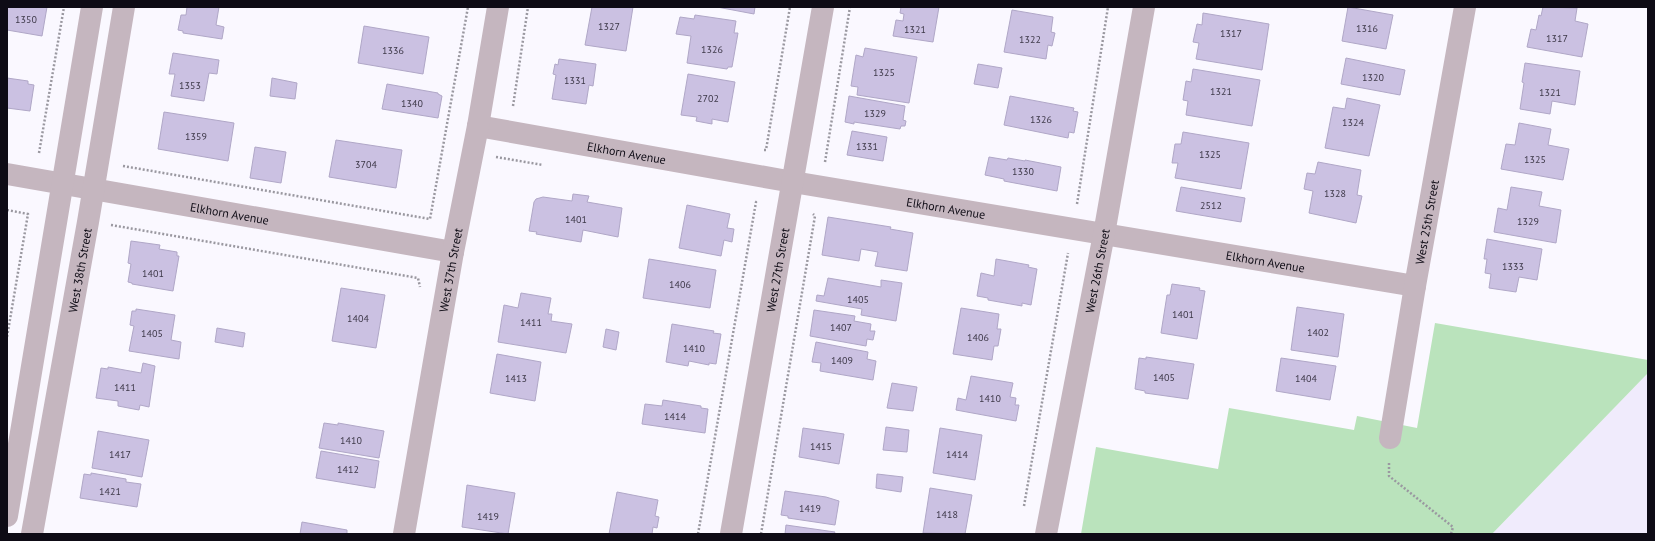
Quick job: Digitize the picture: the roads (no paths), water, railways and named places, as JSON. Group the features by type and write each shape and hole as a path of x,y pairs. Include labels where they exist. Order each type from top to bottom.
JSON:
{"street":[{"path":"7,516 92,7"},
{"name":"West 38th Street","path":"32,534 94,189 124,7"},
{"name":"West 37th Street","path":"404,534 453,252 478,126 498,7"},
{"name":"West 27th Street","path":"732,534 823,7"},
{"name":"West 26th Street","path":"1046,534 1104,234 1144,7"},
{"name":"West 25th Street","path":"1390,438 1464,7"},
{"name":"Elkhorn Avenue","path":"478,126 793,182 1415,286"},
{"name":"Elkhorn Avenue","path":"7,174 453,252"}]}
